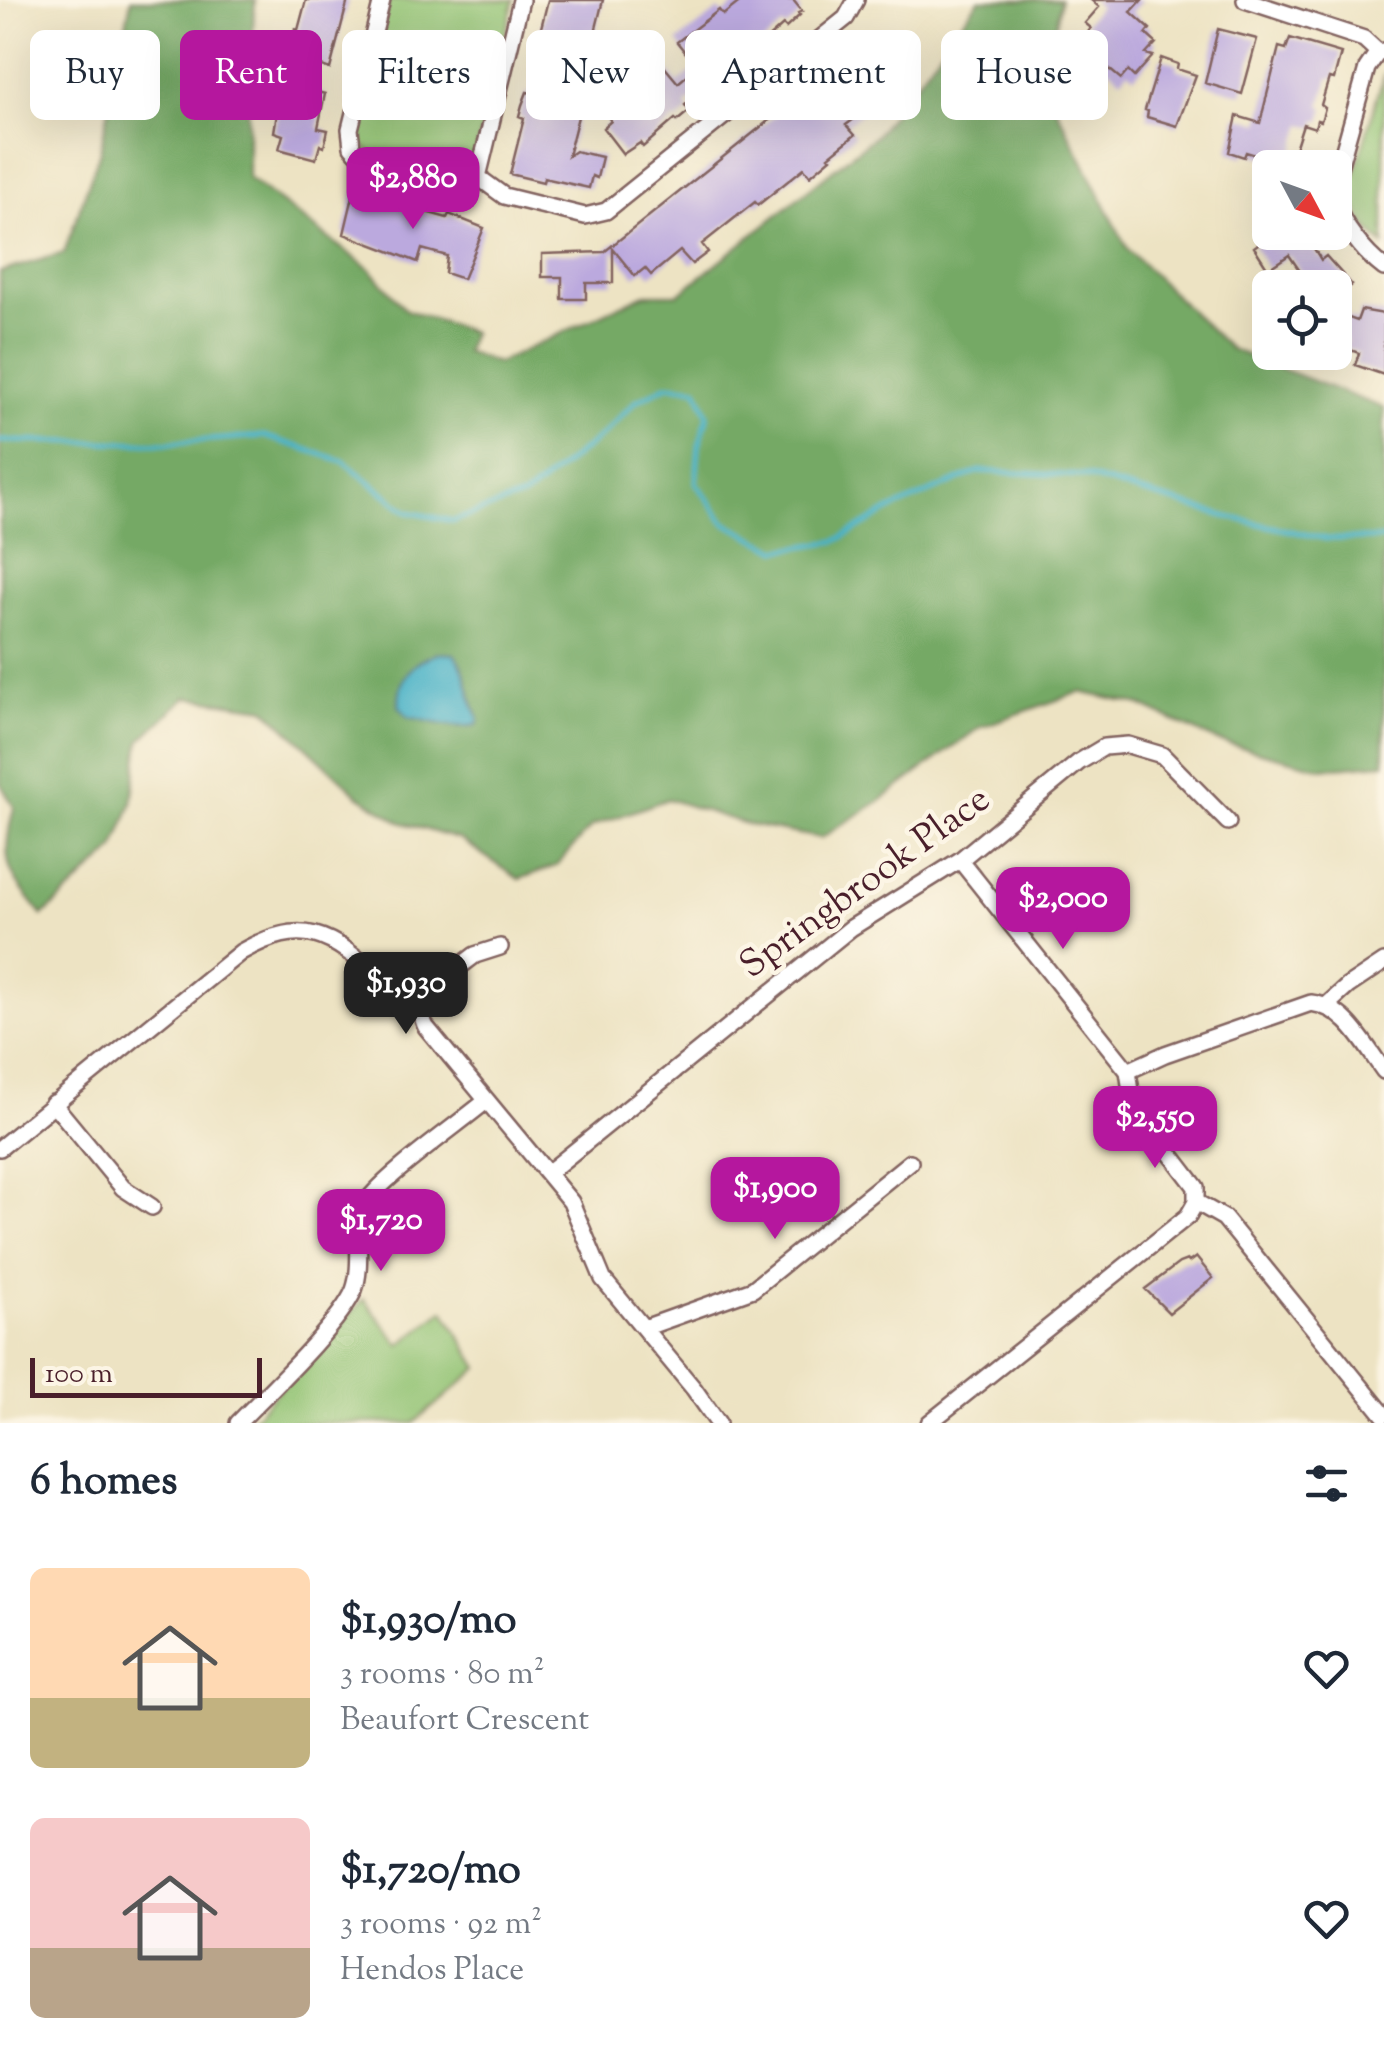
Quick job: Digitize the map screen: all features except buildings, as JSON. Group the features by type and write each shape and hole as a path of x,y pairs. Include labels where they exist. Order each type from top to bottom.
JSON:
{"street":[{"path":"382,0 350,130 352,146 366,162 454,183 478,178 504,196 585,216 606,211 846,18 856,0"},
{"path":"478,178 522,0"},
{"path":"1245,0 1364,39 1381,52 1367,68 1344,150"},
{"path":"1352,232 1371,258 1384,268"},
{"name":"Springbrook Place","path":"548,1172 851,928 960,860 1079,762 1104,747 1128,744 1162,756 1228,822"},
{"path":"929,1423 1188,1216 1196,1202 1196,1187 1133,1105 1128,1072 960,860"},
{"path":"0,1148 210,975 269,936 295,932 329,939 414,1001 426,1028 570,1202 603,1278 718,1423"},
{"path":"414,1001 476,955 500,948"},
{"path":"1327,1005 1384,962"},
{"path":"1128,1072 1164,1054 1310,1003 1327,1005 1341,1015 1384,1071"},
{"path":"238,1423 339,1314 353,1292 361,1263 360,1221 364,1206 383,1185 486,1101"},
{"path":"53,1103 124,1188 152,1208"},
{"path":"644,1328 753,1289 910,1162"},
{"path":"1196,1202 1224,1218 1384,1414"}],"green space":[{"path":"131,0 255,0 253,30 180,30 180,120 248,120 248,178 371,270 406,310 472,332 465,352 498,363 645,294 679,294 876,135 887,120 921,120 921,76 941,50 941,120 1062,120 1128,250 1230,349 1252,357 1252,370 1285,370 1384,408 1384,763 1322,768 1217,741 1140,705 1080,692 980,727 880,801 821,838 749,825 668,799 592,826 556,866 519,879 461,840 400,822 358,795 265,708 186,697 140,741 132,804 114,850 43,916 21,889 10,867 8,842 14,807 0,783 0,272 64,253 100,151 106,120 160,120 160,30 125,30"},
{"path":"388,0 514,0 506,32 381,30"},
{"path":"979,0 1060,0 1055,30 956,30"},
{"path":"1384,73 1384,245 1361,217 1352,183"},
{"path":"360,120 484,120 474,160 465,172 451,176 374,156 359,142"},
{"path":"364,1299 400,1345 444,1310 479,1368 414,1423 248,1423"}],"water":[{"path":"437,653 454,654 459,661 479,718 477,725 452,726 408,717 399,706 408,672"}],"waterway":[{"path":"0,441 168,443 264,436 343,461 408,512 453,521 525,496 602,435 636,401 668,385 697,388 708,415 699,446 696,483 725,523 778,550 836,541 892,509 979,471 1084,476 1228,517 1327,539 1384,539"}]}
